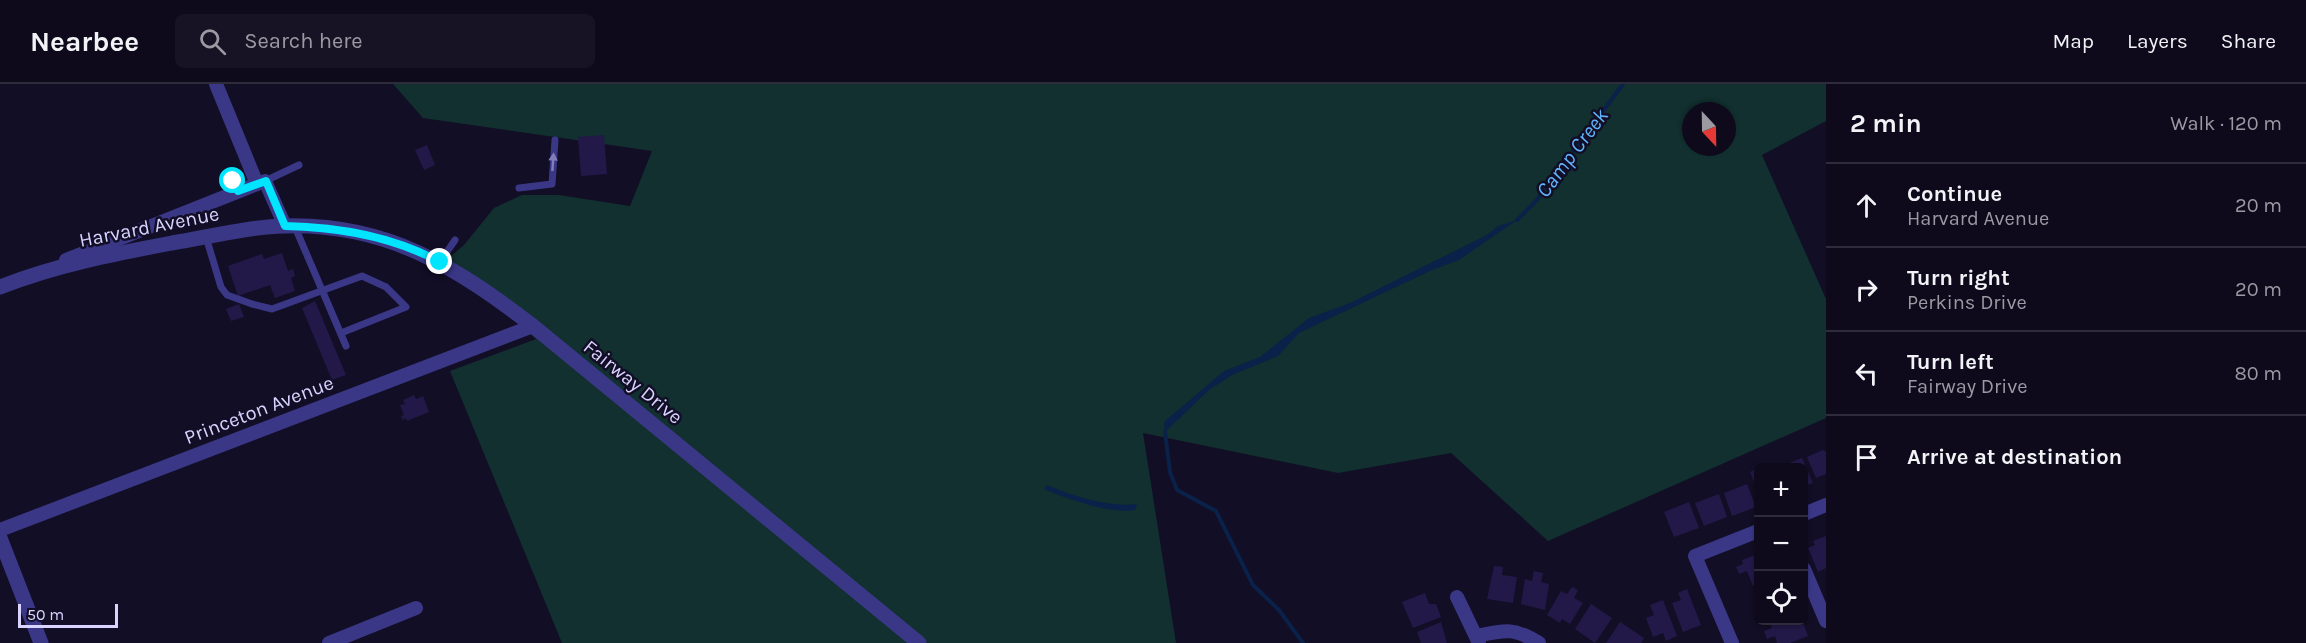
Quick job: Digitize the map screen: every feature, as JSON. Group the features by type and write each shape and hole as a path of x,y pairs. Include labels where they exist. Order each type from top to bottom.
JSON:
{"street":[{"path":"216,84 261,182 290,226"},
{"name":"Harvard Avenue","path":"0,287 236,186 261,182"},
{"name":"Harvard Avenue","path":"22,278 101,256 206,237 290,226"},
{"name":"Fairway Drive","path":"290,226 343,230 400,244 440,262 474,282 533,326 919,643"},
{"name":"Princeton Avenue","path":"0,530 533,326"},
{"path":"1808,512 1826,505"},
{"path":"1732,643 1695,555 1754,533"},
{"path":"0,538 41,643"},
{"path":"1804,571 1822,603 1826,621"},
{"path":"1456,597 1477,640 1505,630 1520,632 1539,643"},
{"path":"329,643 416,608"}],"lane":[{"path":"522,187 552,184 555,140"},
{"path":"261,182 299,165"},
{"path":"290,226 322,290 346,346"},
{"path":"206,237 220,287 227,295 272,309 362,276 386,287 406,307 341,333"},
{"path":"440,262 455,240"}],"green space":[{"path":"393,84 1826,84 1826,121 1762,155 1826,299 1826,418 1548,541 1451,453 1338,473 1143,433 1176,643 562,643 450,371 536,339 444,262 464,245 494,208 522,195 559,195 630,206 652,151 423,118"}],"water":[{"path":"1517,220 1459,260 1432,270 1299,333 1278,356 1232,375 1209,390 1165,432 1164,422 1224,371 1260,357 1309,318 1350,303 1487,235 1498,226"},
{"path":"1047,485 1067,493 1103,502 1137,504 1135,510 1101,508 1044,489"}],"building":[{"path":"604,135 607,174 581,176 578,137"},
{"path":"427,145 435,165 424,170 415,150"},
{"path":"282,253 288,271 293,269 295,276 291,278 295,291 275,298 270,285 238,296 228,266 262,254 264,259"},
{"path":"315,301 346,375 332,380 302,308"},
{"path":"239,304 244,317 231,321 226,309"},
{"path":"414,395 416,399 423,396 429,412 407,421 406,418 403,420 401,416 404,415 400,405 405,404 403,400"},
{"path":"1823,450 1826,452 1826,474 1816,478 1807,457"},
{"path":"1802,458 1804,463 1789,463"},
{"path":"1754,470 1754,482 1750,472"},
{"path":"1808,472 1813,483 1808,485"},
{"path":"1747,484 1754,508 1732,516 1724,493"},
{"path":"1719,494 1727,517 1704,526 1695,503"},
{"path":"1689,502 1699,528 1674,537 1664,512"},
{"path":"1826,536 1826,568 1818,572 1808,548 1815,545 1813,541"},
{"path":"1754,556 1754,586 1747,571 1739,574 1736,567 1743,564 1742,560"},
{"path":"1494,566 1503,567 1502,575 1517,577 1513,603 1487,599"},
{"path":"1534,571 1543,573 1541,582 1549,584 1545,610 1521,604 1525,579 1532,581"},
{"path":"1572,587 1578,590 1574,598 1583,603 1570,624 1562,619 1560,623 1547,615 1561,591 1567,594"},
{"path":"1687,589 1701,625 1683,632 1672,603 1681,600 1678,593"},
{"path":"1425,593 1429,604 1436,604 1441,617 1413,628 1402,602"},
{"path":"1663,600 1677,636 1666,641 1663,633 1653,637 1646,618 1654,615 1650,605"},
{"path":"1591,604 1612,618 1595,643 1575,629"},
{"path":"1441,622 1447,643 1421,643 1417,632"},
{"path":"1620,622 1644,638 1641,643 1606,643"},
{"path":"1771,625 1804,625 1808,636 1790,643 1777,643 1775,636 1767,639 1764,631 1772,628"}],"waterway":[{"name":"Camp Creek","path":"1517,220 1536,201 1623,84"},
{"name":"Camp Creek","path":"1165,432 1170,472 1177,490 1216,511 1253,585 1279,610 1303,643"}],"route":[{"path":"233,181 238,191 266,181 285,226 314,226 371,236 400,244 440,262"}]}
